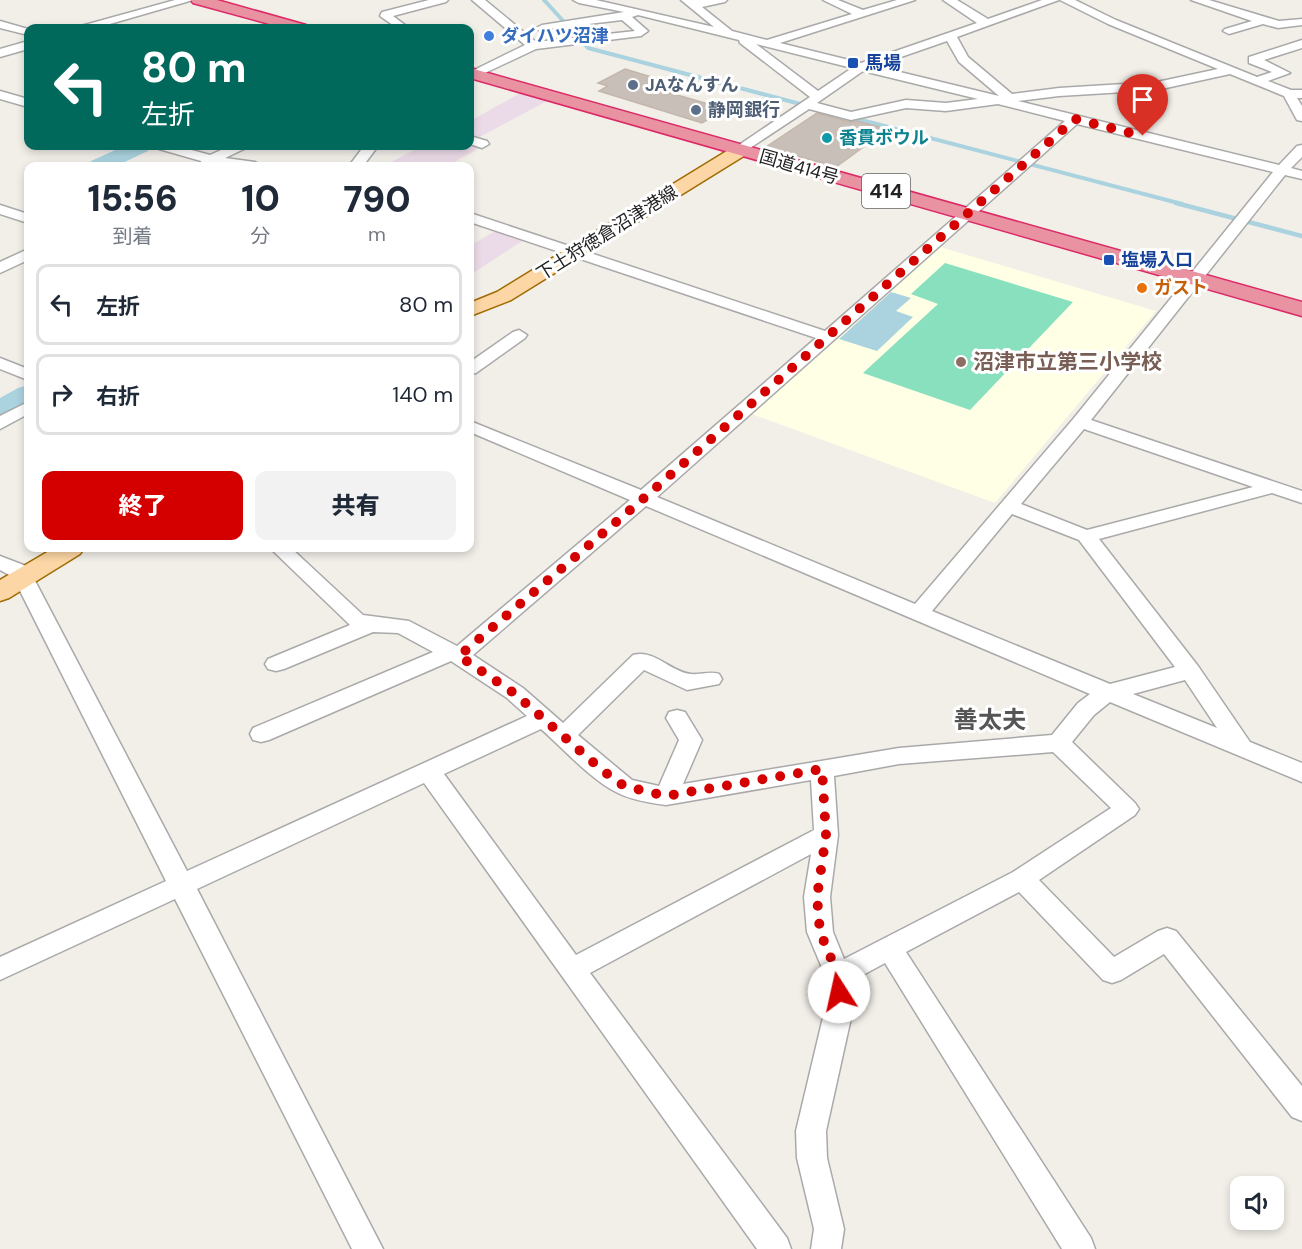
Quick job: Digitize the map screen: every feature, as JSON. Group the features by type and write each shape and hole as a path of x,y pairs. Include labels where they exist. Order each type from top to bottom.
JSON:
{"highway":[{"path":"199,0 286,24"},
{"path":"218,0 305,24"},
{"name":"国道414号","path":"474,75 1302,309"}],"main road":[{"name":"下土狩徳倉沼津港線","path":"474,308 504,296 741,150"},
{"path":"0,592 64,552"}],"street":[{"path":"114,8 95,15 99,24 187,0"},
{"path":"398,24 386,14 442,0"},
{"path":"478,0 533,46"},
{"path":"579,0 639,12 915,80 1002,98 1075,119 1302,175"},
{"path":"690,2 722,0"},
{"path":"830,0 862,14"},
{"path":"767,44 909,0"},
{"path":"949,0 986,23"},
{"path":"741,150 861,67 1053,0"},
{"path":"1066,0 1112,22 1295,94 1302,117"},
{"path":"1197,0 1278,25 1302,22"},
{"path":"690,2 812,100 851,116 906,104 946,107 1002,98 1168,84 1232,69"},
{"path":"542,28 639,12"},
{"path":"474,72 533,46 629,36 642,31 624,16"},
{"path":"530,18 559,43"},
{"path":"1228,31 1262,21"},
{"path":"0,24 24,31"},
{"path":"951,37 956,44 957,52 1002,98"},
{"path":"1260,80 1284,72 1253,60 1302,44"},
{"path":"0,53 24,46"},
{"path":"915,80 998,71"},
{"path":"1093,91 1107,106"},
{"path":"0,95 24,103"},
{"path":"261,734 455,654 643,499 1075,119"},
{"path":"918,614 1080,422 1193,279 1282,170 1302,149"},
{"path":"174,150 203,162"},
{"path":"207,162 231,150"},
{"path":"0,209 24,218"},
{"path":"474,217 828,337"},
{"path":"0,268 24,256"},
{"path":"474,366 519,335"},
{"path":"0,363 24,373"},
{"path":"0,424 24,409"},
{"path":"1080,422 1302,497"},
{"path":"474,428 1302,773"},
{"path":"1086,536 1273,487"},
{"path":"1008,506 1086,536 1190,671 1242,748"},
{"path":"284,552 356,620 370,625 402,626 455,654 514,693 624,786 666,796 899,756 1058,743 1086,710 1106,693 1190,671"},
{"path":"0,562 19,571 23,577 368,1249"},
{"path":"276,664 370,625"},
{"path":"563,736 641,660 687,682 711,679"},
{"path":"0,969 543,718"},
{"path":"666,796 691,740 677,718"},
{"path":"838,975 1022,879 1127,809 1058,743"},
{"path":"822,769 826,835 817,897 820,932 838,975 839,1009 811,1131 812,1158 830,1229 826,1249"},
{"path":"428,770 691,1136 776,1249"},
{"path":"572,970 826,835"},
{"path":"1022,879 1112,972 1167,939 1302,1108"},
{"path":"890,949 1080,1249"}],"shaded area":[{"path":"522,92 549,100 474,140 474,119"},
{"path":"474,143 483,146 454,162 391,162 414,150 474,150"},
{"path":"495,231 524,240 474,272 474,244"},
{"name":"沼津市立第三小学校","path":"940,247 1156,311 995,503 752,414"}],"green space":[{"path":"945,263 1073,302 970,410 863,373 938,304 911,294"}],"water":[{"path":"891,292 911,298 896,311 913,317 877,351 839,339"}],"building":[{"path":"625,69 668,82 656,89 726,109 702,123 599,91 608,86 598,83"},
{"name":"香貫ボウル","path":"817,113 888,129 836,167 766,147"}],"waterway":[{"path":"544,0 588,48 808,106"},
{"path":"850,117 1182,204"},
{"path":"107,162 132,150"},
{"path":"1176,203 1302,236"},
{"path":"0,410 24,396"}],"place":[{"name":"ダイハツ沼津","path":"489,36"},
{"name":"馬場","path":"853,63"},
{"name":"JAなんすん","path":"633,85"},
{"name":"静岡銀行","path":"696,110"},
{"name":"香貫ボウル","path":"827,138"},
{"name":"塩場入口","path":"1109,260"},
{"name":"ガスト","path":"1142,288"},
{"name":"沼津市立第三小学校","path":"961,362"}],"district":[{"name":"善太夫","path":"990,720"}],"route":[{"path":"839,992 838,975 820,932 817,897 826,835 822,769 666,796 649,794 624,786 602,770 514,693 489,674 459,656 643,499 1075,119 1143,136"}]}
